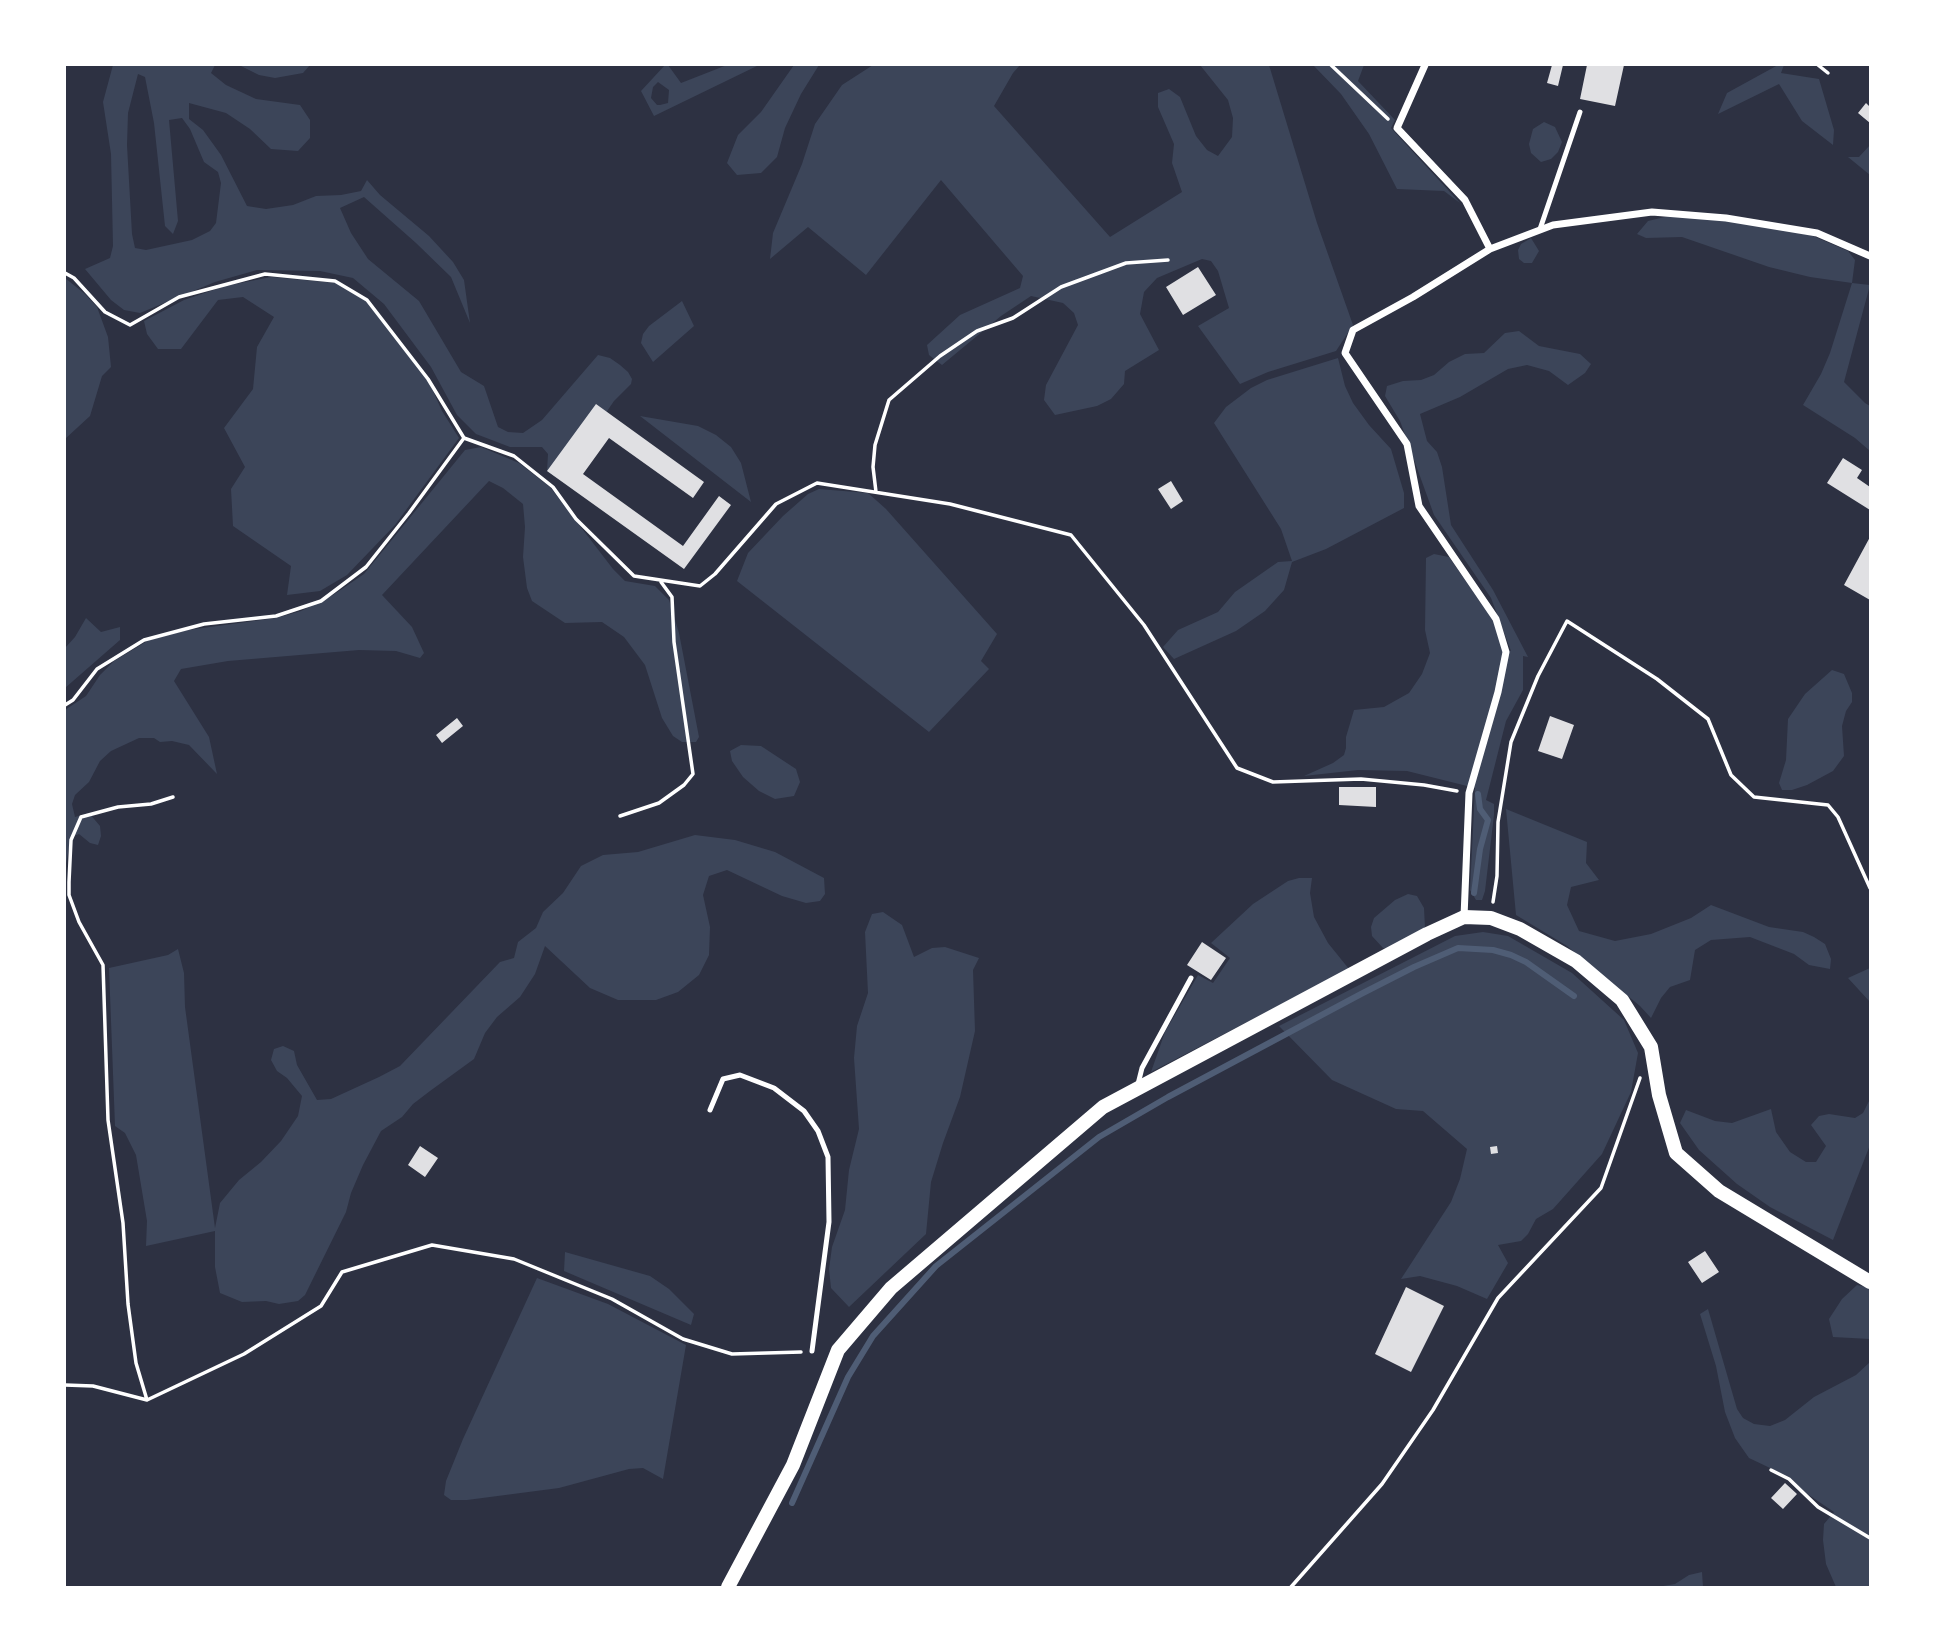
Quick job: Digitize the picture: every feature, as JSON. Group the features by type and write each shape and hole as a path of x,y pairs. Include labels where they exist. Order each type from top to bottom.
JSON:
{"main road":[{"path":"728,1587 793,1465 838,1350 891,1288 1103,1107 1427,934 1464,917 1490,918 1520,929 1576,961 1622,1000 1651,1047 1659,1095 1676,1153 1719,1191 1870,1282"}],"street":[{"path":"1425,65 1397,128 1465,200 1490,249"},
{"path":"1464,917 1469,793 1498,692 1506,652 1496,619 1419,506 1407,444 1345,353 1353,330 1413,297 1490,249 1540,229 1652,212 1713,217 1817,233 1870,256"}],"lane":[{"path":"1540,229 1580,112"},
{"path":"1137,1089 1142,1068 1191,978"},
{"path":"710,1110 723,1079 740,1075 774,1088 804,1111 818,1131 828,1157 829,1222 812,1351"}],"path":[{"path":"1331,65 1397,128"},
{"path":"1818,65 1828,73"},
{"path":"876,492 873,467 875,445 889,400 940,356 977,331 1013,318 1061,287 1126,263 1168,260"},
{"path":"66,275 75,278 105,312 130,325 179,297 265,274 335,281 368,300 428,379 464,438 514,456 553,487 576,519 634,576 700,586 715,574 776,504 817,484 950,504 1071,535 1144,625 1237,768 1273,782 1361,779 1424,785 1469,793"},
{"path":"65,705 73,700 97,669 144,640 204,624 276,615 321,601 366,567 464,438"},
{"path":"620,817 659,803 684,785 693,774 674,642 672,597 660,580"},
{"path":"1490,918 1497,876 1498,822 1511,742 1538,676 1567,621 1657,679 1708,719 1731,775 1754,797 1828,805 1838,817 1870,888"},
{"path":"146,1400 136,1363 128,1304 123,1223 108,1120 103,965 79,922 69,895 69,881 71,841 81,817 173,797"},
{"path":"1291,1587 1382,1484 1433,1409 1498,1298 1601,1188 1651,1047"},
{"path":"65,1385 93,1387 146,1400 244,1354 321,1306 342,1272 432,1245 514,1259 612,1299 683,1339 732,1354 812,1351"},
{"path":"1772,1471 1789,1479 1818,1507 1870,1538"}],"shaded area":[{"path":"113,65 215,65 211,73 226,85 256,99 300,105 310,120 310,138 298,151 271,149 250,129 226,113 189,103 189,119 203,130 221,155 247,206 266,209 293,205 316,196 361,191 367,180 380,195 429,236 453,262 464,280 470,323 451,277 364,197 340,208 351,233 368,259 419,301 461,372 484,386 498,427 508,432 523,433 542,420 598,355 610,358 628,372 632,379 631,384 614,401 560,480 547,471 548,454 542,447 510,447 476,434 457,415 431,367 384,304 353,278 320,271 257,270 215,282 140,313 124,310 111,300 85,269 110,258 113,246 111,154 103,102","holes":["138,74 145,77 154,123 165,226 173,234 178,221 169,120 182,118 190,129 204,162 218,172 221,183 216,223 210,231 192,240 146,250 135,248 132,234 127,145 128,113"]},
{"path":"239,65 310,65 303,73 275,78 259,75"},
{"path":"665,65 668,65 681,83 727,65 759,65 654,116 641,91","holes":["658,82 669,90 668,103 657,105 651,98 653,87"]},
{"path":"794,65 819,65 785,128 777,157 761,173 737,175 727,163 738,135 761,112"},
{"path":"873,65 1020,65 994,106 1110,237 1182,192 1172,163 1174,144 1158,107 1158,93 1169,89 1180,97 1196,136 1207,150 1218,156 1232,137 1233,118 1228,100 1200,65 1269,65 1317,223 1353,325 1336,351 1268,372 1240,384 1198,326 1229,308 1218,271 1211,261 1202,259 1157,278 1144,292 1140,314 1159,350 1125,371 1124,384 1111,399 1097,406 1055,415 1044,400 1046,385 1078,325 1074,313 1063,303 1031,296 1001,316 942,365 929,355 927,345 960,315 1020,288 1023,276 941,180 866,275 808,227 770,259 773,233 802,164 815,124 842,85"},
{"path":"1313,65 1364,65 1358,81 1395,120 1391,128 1460,203 1444,191 1397,189 1369,134 1341,94"},
{"path":"1778,65 1784,65 1781,73 1819,79 1834,130 1833,145 1802,121 1779,84 1718,114 1727,93"},
{"path":"1544,122 1555,127 1562,142 1551,159 1541,162 1531,153 1529,144 1533,129"},
{"path":"1870,145 1870,175 1848,157 1859,157"},
{"path":"1673,215 1724,220 1813,236 1848,251 1855,260 1852,283 1769,267 1682,237 1646,238 1637,234 1648,221"},
{"path":"1531,238 1539,251 1532,263 1524,263 1519,259 1518,250 1521,244"},
{"path":"271,277 337,283 366,300 430,384 442,411 459,438 395,525 347,575 320,591 287,595 291,566 233,526 231,489 245,467 224,428 253,389 257,347 274,317 243,297 218,300 181,349 158,349 147,334 144,321 184,300 225,286"},
{"path":"65,278 97,307 108,337 111,367 102,376 90,416 65,439"},
{"path":"1852,283 1870,285 1844,382 1870,406 1870,451 1855,438 1803,405 1830,353"},
{"path":"682,301 694,326 653,362 641,343 643,334 649,326"},
{"path":"1519,331 1539,346 1580,354 1591,364 1585,373 1568,385 1549,371 1527,365 1508,369 1460,397 1420,414 1427,441 1437,452 1442,467 1451,525 1493,590 1528,657 1523,656 1523,690 1506,721 1486,800 1494,804 1494,815 1485,891 1482,900 1476,900 1470,890 1475,788 1407,771 1358,770 1304,776 1344,755 1354,710 1384,707 1409,693 1422,674 1430,653 1425,630 1426,558 1434,554 1449,557 1493,620 1503,649 1511,651 1491,598 1434,515 1400,421 1385,396 1387,386 1434,375 1449,362 1465,354 1484,353 1505,333"},
{"path":"1338,358 1345,386 1353,403 1391,449 1404,493 1404,508 1326,549 1292,562 1284,590 1265,611 1236,631 1174,659 1163,647 1178,630 1218,612 1235,592 1278,562 1292,561 1281,529 1214,423 1226,407 1251,388 1267,380"},
{"path":"640,416 698,426 716,435 731,447 741,463 751,502"},
{"path":"481,447 519,463 550,487 625,581 655,586 669,600 679,633 699,737 696,742 682,742 673,736 662,718 645,665 624,637 602,622 565,623 532,601 527,588 523,557 523,504 489,481 382,595 412,627 424,653 420,658 396,651 359,650 228,661 181,669 174,681 209,737 217,774 189,745 172,741 139,738 111,751 100,761 89,782 75,795 72,804 75,817 89,813 100,826 98,845 90,843 79,834 71,837 65,869 65,710 86,696 100,675 114,661 149,640 188,630 276,618 301,611 333,595 364,574 465,450"},
{"path":"819,489 868,493 886,509 997,634 981,661 989,669 929,732 737,581 748,553 783,516 808,494"},
{"path":"86,618 101,632 120,627 120,640 65,688 65,648"},
{"path":"1832,670 1844,674 1852,693 1852,702 1842,726 1844,756 1833,771 1807,785 1782,790 1779,783 1786,760 1788,719 1805,694"},
{"path":"741,745 761,746 796,769 800,782 794,796 775,799 759,791 743,777 732,761 730,751"},
{"path":"1506,809 1587,842 1586,863 1599,880 1571,887 1567,905 1579,931 1615,941 1651,934 1691,918 1711,905 1769,927 1803,932 1814,937 1825,944 1831,959 1830,969 1809,965 1794,954 1750,937 1711,940 1695,950 1690,980 1670,987 1651,1018 1567,946 1516,915"},
{"path":"695,835 735,840 775,852 824,878 825,894 820,901 806,903 782,896 727,870 709,876 703,895 710,927 709,955 699,975 678,992 656,1000 618,1000 590,988 545,946 535,974 520,997 497,1017 485,1033 474,1059 381,1131 363,1165 346,1212 305,1295 298,1301 279,1304 266,1301 242,1302 220,1293 215,1267 215,1231 146,1246 147,1221 136,1155 125,1133 115,1126 109,968 168,955 178,949 184,973 185,1007 215,1228 220,1203 239,1180 281,1141 298,1116 302,1096 287,1078 277,1071 271,1060 274,1049 283,1046 294,1051 297,1065 317,1100 331,1099 379,1077 400,1066 500,962 514,958 518,942 536,928 543,912 563,893 581,866 603,855 638,852"},
{"path":"1312,878 1310,893 1314,917 1328,943 1349,969 1151,1072 1165,1032 1198,975 1213,983 1230,958 1211,943 1253,904 1288,881"},
{"path":"1408,894 1417,896 1424,908 1425,928 1387,949 1383,948 1372,936 1374,918 1395,900"},
{"path":"883,912 902,925 914,957 932,948 945,947 979,958 973,970 975,1031 960,1097 931,1182 926,1234 849,1307 831,1288 829,1269 832,1247 845,1210 849,1170 859,1129 854,1058 857,1026 868,993 865,932 872,914"},
{"path":"1483,932 1508,936 1572,973 1624,1020 1638,1053 1631,1092 1602,1154 1553,1209 1536,1219 1521,1241 1498,1245 1508,1263 1487,1299 1457,1286 1420,1276 1401,1279 1451,1202 1467,1149 1423,1111 1396,1109 1332,1080 1279,1026 1455,936"},
{"path":"1870,968 1870,1002 1848,978"},
{"path":"1870,1099 1870,1145 1833,1240 1770,1207 1737,1184 1699,1150 1680,1123 1686,1110 1715,1121 1732,1123 1771,1109 1776,1132 1790,1152 1806,1162 1816,1162 1826,1146 1811,1125 1819,1116 1829,1114 1855,1118 1863,1113"},
{"path":"565,1252 650,1276 669,1289 694,1314 691,1325 564,1271"},
{"path":"537,1278 608,1304 686,1345 663,1479 643,1468 629,1469 559,1488 451,1500 444,1495 446,1481"},
{"path":"1857,1285 1870,1288 1870,1339 1833,1337 1829,1319 1842,1299"},
{"path":"1708,1309 1737,1409 1743,1418 1754,1424 1770,1426 1785,1420 1814,1397 1856,1375 1870,1362 1870,1587 1836,1587 1826,1564 1823,1540 1824,1524 1834,1512 1803,1491 1789,1477 1749,1458 1735,1438 1725,1412 1716,1366 1700,1314"},
{"path":"1702,1572 1703,1587 1657,1587 1675,1584 1689,1575"}],"building":[{"path":"1552,65 1563,65 1558,86 1547,83"},
{"path":"1587,65 1624,65 1615,106 1580,99"},
{"path":"1866,103 1870,107 1870,123 1858,113"},
{"path":"1198,267 1216,295 1183,315 1166,287"},
{"path":"596,404 704,482 693,498 609,438 583,474 683,546 719,496 731,505 684,569 547,471"},
{"path":"1843,458 1862,470 1857,478 1870,487 1870,510 1827,483"},
{"path":"1171,481 1183,501 1171,509 1158,489"},
{"path":"1870,537 1870,600 1844,585"},
{"path":"1550,716 1574,725 1562,759 1538,751"},
{"path":"457,718 463,726 442,743 436,735"},
{"path":"1339,787 1376,787 1376,807 1339,805"},
{"path":"1202,942 1226,958 1211,980 1187,965"},
{"path":"420,1146 438,1158 425,1177 408,1165"},
{"path":"1497,1146 1498,1153 1491,1154 1490,1147"},
{"path":"1705,1251 1719,1272 1702,1283 1688,1262"},
{"path":"1406,1287 1444,1306 1411,1372 1375,1354"},
{"path":"1785,1483 1797,1494 1783,1509 1771,1498"}],"waterway":[{"path":"1474,893 1480,849 1488,820 1480,809 1478,794"},
{"path":"792,1503 848,1377 873,1336 936,1266 1099,1137 1361,994 1458,948 1493,950 1511,955 1526,962 1574,996"}]}
